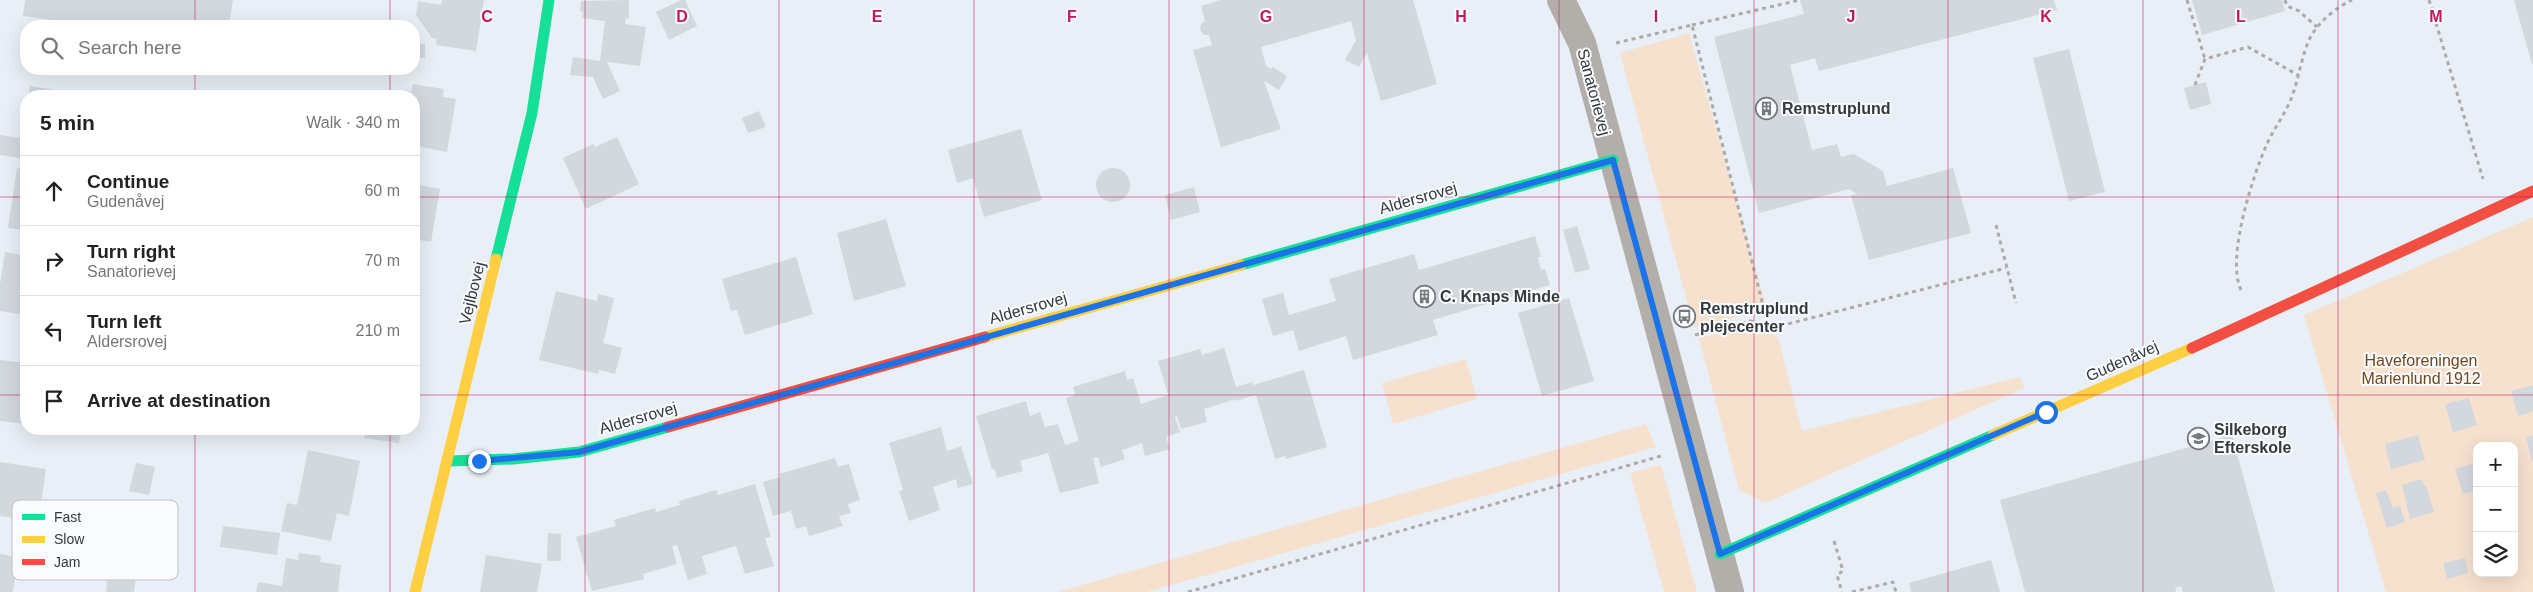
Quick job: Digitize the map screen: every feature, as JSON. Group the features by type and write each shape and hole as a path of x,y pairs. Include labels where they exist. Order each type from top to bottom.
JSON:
{"street":[{"name":"Vejlbovej","path":"415,592 532,113 549,0"},
{"name":"Sanatorievej","path":"1561,0 1582,43 1730,592"},
{"name":"Aldersrovej","path":"448,461 512,459 579,452 1613,160"},
{"name":"Gudenåvej","path":"1720,554 2254,321 2533,191"}],"path":[{"path":"1623,40 1800,0"},
{"path":"2187,0 2205,59 2195,85"},
{"path":"2285,0 2287,6 2299,11 2317,27"},
{"path":"2254,321 2238,284 2237,267 2248,192 2266,145 2291,100 2310,37 2317,27 2342,4 2352,0"},
{"path":"2429,0 2492,210"},
{"path":"1692,25 1768,325"},
{"path":"2205,59 2248,47 2298,75"},
{"path":"1996,225 2016,303"},
{"path":"1662,343 1750,321 1776,326 2006,268"},
{"path":"1188,592 1691,448"},
{"path":"1824,509 1844,571 1837,575 1842,592"},
{"path":"1852,592 1894,582 1896,592"}],"green space":[{"path":"1689,33 1767,310 1694,327 1620,53"},
{"name":"Haveforeningen Marienlund 1912","path":"2533,217 2533,592 2386,592 2304,315"},
{"path":"1750,327 1778,337 1802,431 2020,377 2024,388 1765,503 1739,490 1699,338"},
{"path":"1466,359 1477,399 1393,424 1382,383"},
{"path":"1646,424 1656,447 1147,592 1058,592"},
{"path":"1661,465 1697,592 1664,592 1630,473"}],"building":[{"path":"25,0 233,0 230,20 51,20 23,16"},
{"path":"442,0 484,0 476,51 436,45 437,39 432,38 416,15 418,1 441,5"},
{"path":"629,0 629,19 626,18 625,24 646,27 640,66 607,62 620,91 603,99 593,77 570,75 573,57 600,61 605,21 582,18 583,12 580,11 581,1"},
{"path":"681,0 685,0 697,26 669,40 656,12"},
{"path":"1221,0 1413,0 1437,84 1381,101 1367,53 1359,67 1345,60 1356,40 1351,21 1261,47 1266,66 1271,69 1273,67 1287,76 1279,90 1264,81 1281,129 1221,147 1193,50 1212,45 1209,35 1204,35 1200,30 1201,24 1205,21 1201,6"},
{"name":"Remstruplund","path":"1800,0 2054,0 2057,10 1819,71 1815,58 1790,65 1812,150 1837,144 1841,157 1854,154 1883,171 1887,186 1953,168 1971,233 1869,260 1851,195 1857,194 1849,189 1759,213 1714,37 1804,14"},
{"path":"2192,0 2282,0 2285,11 2202,35"},
{"path":"2514,0 2533,0 2533,64 2532,64"},
{"path":"420,44 425,44 425,58 420,58"},
{"path":"2069,49 2105,192 2069,201 2033,58"},
{"path":"2206,82 2211,104 2190,110 2184,88"},
{"path":"413,84 444,89 443,97 456,99 447,152 420,147 420,90 412,90"},
{"path":"30,86 55,90 29,90"},
{"path":"759,111 766,127 748,133 742,118"},
{"path":"1021,129 1042,200 984,217 973,178 957,183 948,150"},
{"path":"0,135 20,138 20,158 0,155"},
{"path":"617,137 639,184 586,209 563,158 593,144 595,147"},
{"path":"17,168 20,168 20,230 8,228"},
{"path":"1113,168 1120,169 1125,173 1129,178 1129,192 1125,197 1120,201 1113,202 1106,201 1101,197 1097,192 1096,185 1097,178 1101,173 1106,169"},
{"path":"420,185 440,189 431,242 420,240"},
{"path":"1194,187 1200,212 1171,220 1165,195"},
{"path":"886,219 906,286 854,301 837,233"},
{"path":"1577,226 1590,269 1575,273 1563,230"},
{"name":"C. Knaps Minde","path":"1535,236 1541,257 1538,257 1541,270 1545,269 1550,285 1433,320 1438,335 1353,360 1346,336 1299,351 1293,330 1273,336 1262,299 1283,293 1289,315 1336,301 1329,279 1414,254 1419,270"},
{"path":"5,252 20,255 20,314 0,311 0,284"},
{"path":"796,257 813,314 745,335 737,310 731,311 722,279"},
{"path":"556,291 597,301 598,294 614,298 603,343 622,348 615,374 599,370 598,374 539,360"},
{"path":"1569,298 1594,381 1542,396 1518,313"},
{"path":"1224,348 1236,387 1252,382 1253,385 1304,370 1327,447 1286,459 1285,456 1275,459 1256,395 1204,409 1207,422 1181,429 1177,416 1175,417 1180,432 1166,437 1170,449 1145,456 1142,443 1122,450 1125,459 1101,467 1098,457 1093,458 1099,483 1078,489 1060,493 1048,453 1020,461 1023,471 997,478 995,469 992,469 976,416 1026,401 1030,416 1040,412 1045,427 1058,424 1065,445 1079,441 1066,398 1075,395 1073,387 1125,371 1127,380 1133,378 1141,404 1168,395 1158,361 1200,349 1202,355"},
{"path":"0,360 20,362 20,423 0,421"},
{"path":"2533,385 2533,411 2518,416 2511,391"},
{"path":"2469,398 2477,425 2453,432 2445,404"},
{"path":"941,427 947,451 961,446 973,484 958,488 956,479 933,487 940,510 909,521 899,491 903,490 889,443"},
{"path":"365,435 400,435 399,443 364,438"},
{"path":"2232,435 2275,592 2183,592 2181,586 2175,588 2176,592 2025,592 2000,500"},
{"path":"2418,435 2425,460 2391,469 2385,444"},
{"path":"2533,435 2533,461 2532,461 2526,437"},
{"path":"308,450 360,461 349,516 337,513 331,541 281,531 287,503 297,505"},
{"path":"835,458 838,467 849,464 860,500 848,504 851,513 839,516 843,526 809,536 806,526 796,529 791,511 773,516 763,482 781,477 779,474"},
{"path":"0,462 46,469 42,500 12,500 12,518 0,516"},
{"path":"136,463 155,467 149,495 129,491"},
{"path":"2473,463 2473,491 2463,494 2455,469"},
{"path":"2422,479 2424,486 2426,485 2434,512 2410,519 2402,485"},
{"path":"755,484 771,537 765,538 774,566 745,574 736,546 702,556 707,574 688,580 677,545 672,546 677,564 643,574 644,579 592,591 576,537 616,526 614,520 655,508 656,512 680,505 679,501 716,490 718,495"},
{"path":"2386,490 2393,508 2400,506 2405,522 2387,528 2376,493"},
{"path":"223,526 280,533 277,555 220,547"},
{"path":"548,533 561,534 561,561 547,561"},
{"path":"299,553 321,556 320,562 341,565 338,592 256,592 258,582 282,586 286,558 298,560"},
{"path":"0,554 12,556 12,580 15,580 13,592 0,592"},
{"path":"486,555 542,564 537,592 480,592"},
{"path":"2465,558 2468,573 2447,579 2443,563"},
{"path":"1991,560 2000,592 1911,592 1909,583"},
{"path":"107,580 136,580 134,592 106,592"}],"traffic: fast":[{"path":"496,259 532,113 549,0"},
{"path":"1241,265 1613,160"},
{"path":"448,461 513,459 579,452 668,427"},
{"path":"1720,554 1993,435"}],"traffic: slow":[{"path":"415,592 496,259"},
{"path":"985,337 1241,265"},
{"path":"1993,435 2192,348"}],"traffic: jam":[{"path":"2192,348 2533,191"},
{"path":"668,427 985,337"}],"place":[{"name":"Remstruplund","path":"1766,108"},
{"name":"C. Knaps Minde","path":"1424,296"},
{"name":"Remstruplund plejecenter","path":"1684,317"},
{"name":"Silkeborg Efterskole","path":"2198,438"}],"route":[{"path":"479,461 579,452 1613,160 1720,554 2046,412"}]}
